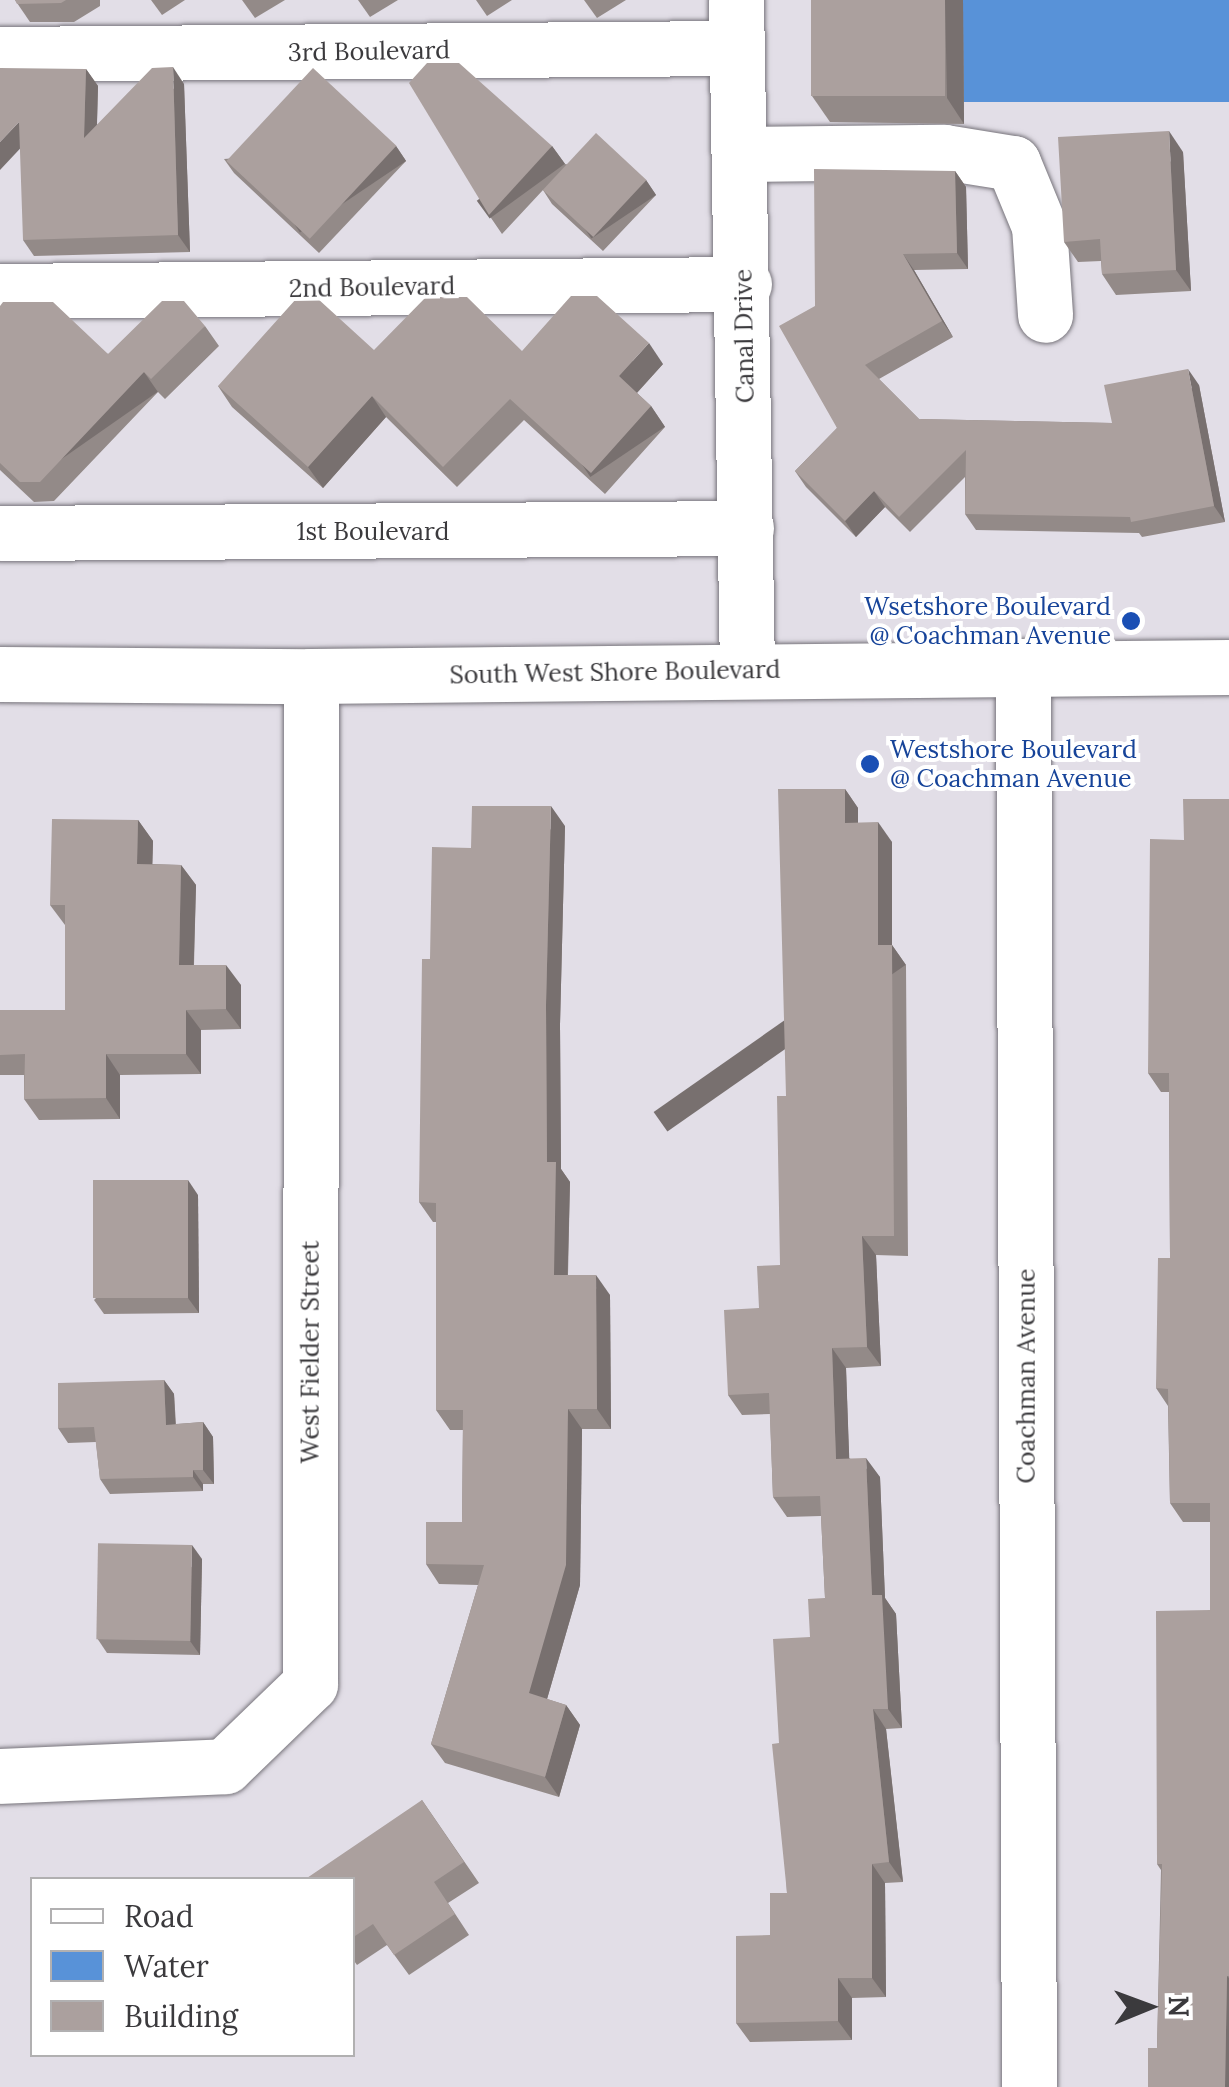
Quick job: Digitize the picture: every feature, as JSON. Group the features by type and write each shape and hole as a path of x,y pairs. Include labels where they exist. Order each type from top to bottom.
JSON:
{"street":[{"name":"3rd Boulevard","path":"0,54 737,24"},
{"name":"Canal Drive","path":"737,24 744,284 746,671"},
{"path":"740,154 944,152 1013,163 1039,226 1045,315"},
{"name":"2nd Boulevard","path":"0,291 744,284"},
{"name":"1st Boulevard","path":"0,533 746,549"},
{"name":"South West Shore Boulevard","path":"0,674 311,676 1023,666 1229,667"},
{"name":"Coachman Avenue","path":"1023,666 1029,2087"},
{"name":"West Fielder Street","path":"0,1776 226,1766 310,1684 311,676"}],"water":[{"path":"941,0 1229,0 1229,102 941,102"}],"building":[{"path":"15,0 66,0 17,4"},
{"path":"811,0 945,0 945,96 811,96"},
{"path":"427,63 459,63 552,146 489,215 409,83"},
{"path":"173,67 178,235 23,240 19,122 0,142 0,68 86,69 84,138 152,68"},
{"path":"313,68 396,146 310,239 226,161"},
{"path":"1169,131 1176,270 1102,274 1100,239 1064,242 1058,137"},
{"path":"596,133 646,180 593,237 543,190"},
{"path":"814,169 955,171 957,253 903,254 942,321 865,365 919,419 1112,423 1104,385 1188,369 1214,506 1131,522 1130,517 965,514 966,450 899,517 874,491 845,521 795,471 837,428 779,326 815,306"},
{"path":"571,296 597,296 649,343 619,376 651,406 591,473 510,399 443,467 372,396 308,467 218,386 296,299 317,298 374,350 426,297 467,297 522,351"},
{"path":"162,301 184,301 205,326 151,379 144,372 40,482 20,482 0,463 3,302 53,302 108,354"},
{"path":"778,789 845,789 845,823 878,822 878,945 892,945 894,1236 862,1236 867,1347 832,1348 836,1459 866,1458 872,1595 882,1595 888,1709 873,1709 889,1862 872,1864 872,1978 838,1978 838,2021 736,2023 736,1936 770,1935 770,1893 787,1893 772,1744 779,1743 773,1639 810,1637 808,1599 825,1598 820,1496 773,1497 769,1393 728,1395 724,1310 759,1308 757,1266 780,1265 777,1096 786,1096"},
{"path":"1183,799 1229,799 1229,1976 1225,2087 1148,2087 1148,2048 1157,2048 1162,1864 1157,1864 1156,1611 1210,1610 1210,1503 1170,1503 1168,1389 1156,1388 1158,1258 1170,1258 1169,1073 1148,1073 1150,839 1184,840"},
{"path":"472,806 551,806 547,1162 556,1162 554,1275 596,1275 597,1409 568,1409 566,1565 529,1693 566,1705 545,1777 431,1744 484,1565 426,1564 426,1522 462,1522 463,1410 436,1410 436,1203 419,1202 422,959 430,959 432,847 471,848"},
{"path":"52,819 138,820 137,864 181,865 179,965 226,965 226,1009 186,1010 186,1054 106,1054 106,1098 24,1099 25,1054 0,1055 0,1010 65,1010 65,905 50,905"},
{"path":"93,1180 188,1180 188,1298 93,1298"},
{"path":"164,1380 166,1425 203,1422 203,1470 193,1470 193,1477 100,1479 94,1427 58,1428 58,1383"},
{"path":"98,1543 192,1545 190,1641 96,1639"},
{"path":"422,1800 464,1862 434,1882 455,1914 394,1955 373,1924 355,1936 355,1877 308,1877"}],"place":[{"name":"Wsetshore Boulevard @ Coachman Avenue","path":"1131,621"},
{"name":"Westshore Boulevard @ Coachman Avenue","path":"870,764"}]}
